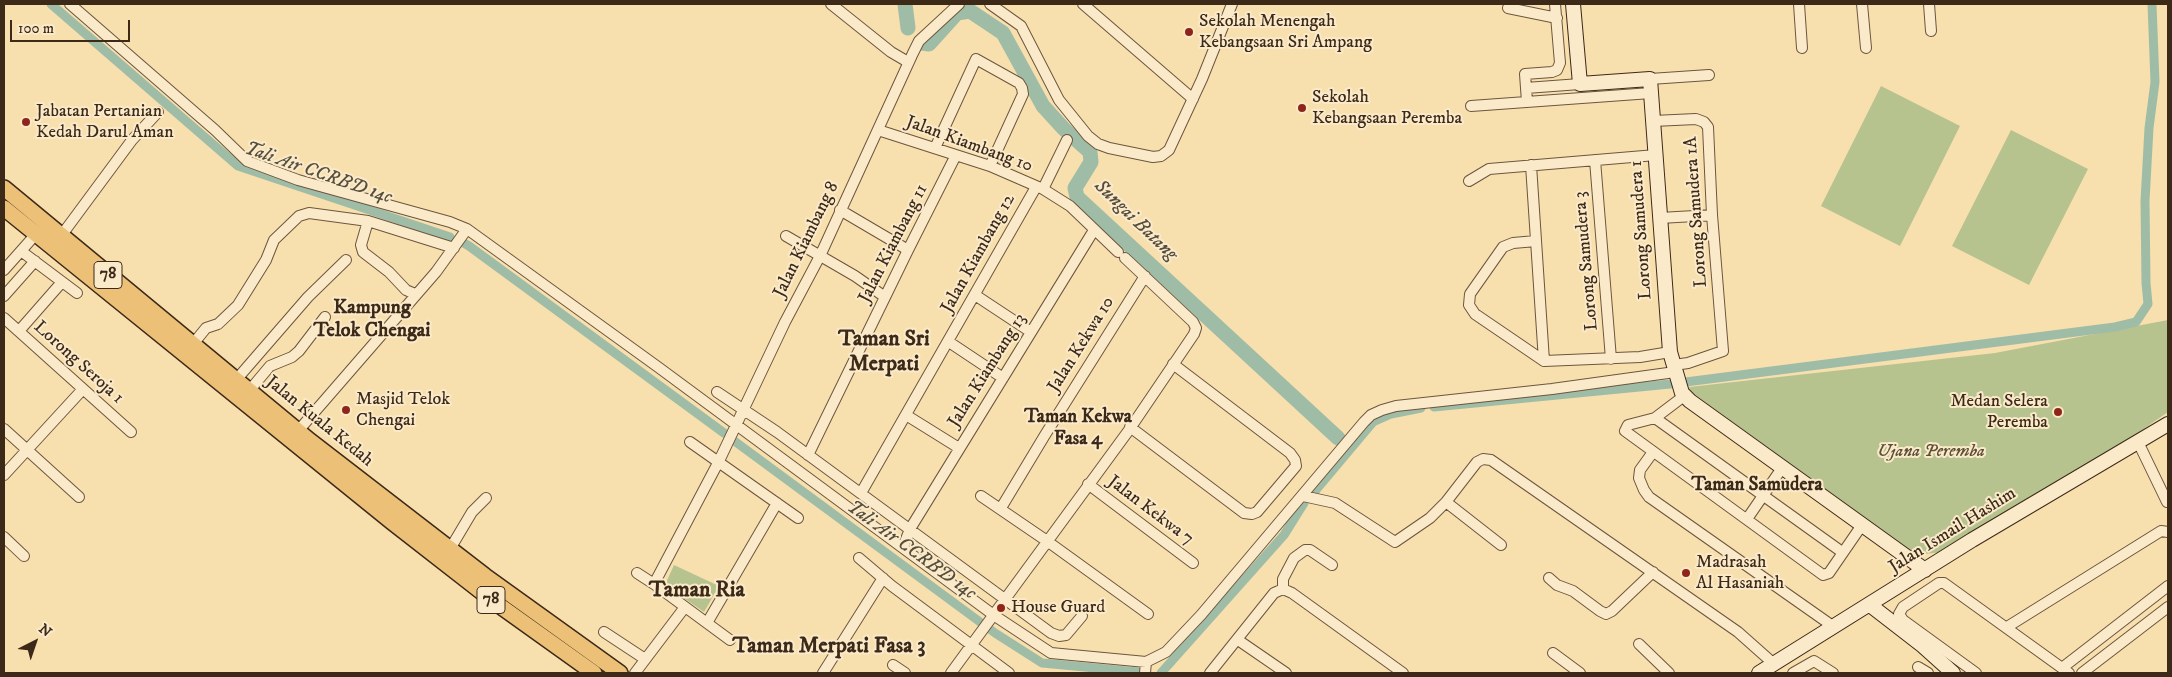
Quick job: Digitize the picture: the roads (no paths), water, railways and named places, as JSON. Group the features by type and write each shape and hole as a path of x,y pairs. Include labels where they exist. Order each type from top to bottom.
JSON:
{"main road":[{"name":"Jalan Kuala Kedah","path":"4,188 192,344 204,362 236,380 310,441 450,550 620,673"},
{"name":"Jalan Kuala Kedah","path":"4,208 204,362 352,490 482,593 594,673"},
{"path":"310,441 306,446 307,451 347,483 352,490"}],"street":[{"path":"70,4 202,117 247,161 298,180 450,222 467,229 903,547 992,619 1051,653 1146,662 1166,652 1181,638 1364,422 1371,415 1382,410 1396,406 1677,376"},
{"path":"831,4 894,55 908,62"},
{"name":"Jalan Kiambang 8","path":"658,587 820,256 908,62 919,41 959,4"},
{"path":"990,4 1021,26 1059,100 1088,136 1098,144 1153,157 1161,156 1169,150 1193,99 1232,4"},
{"path":"1083,4 1193,99"},
{"path":"1527,102 1525,74 1552,72 1557,70 1560,63 1556,4"},
{"path":"1573,4 1580,84"},
{"path":"1799,4 1802,48"},
{"path":"1862,4 1866,48"},
{"path":"1929,4 1931,31"},
{"path":"1508,8 1557,18"},
{"path":"935,148 976,59 1019,83 1023,94 990,166"},
{"path":"1526,88 1709,75"},
{"name":"Lorong Samudera 1","path":"1650,79 1660,218 1677,376"},
{"path":"1471,106 1651,94"},
{"path":"61,236 132,140 158,112"},
{"name":"Lorong Samudera 1A","path":"1653,122 1696,119 1704,122 1708,128 1712,216 1723,351 1677,376"},
{"name":"Jalan Kiambang 10","path":"878,130 990,166 1039,188 1070,206 1193,322 1196,328 1194,334 1173,364"},
{"name":"Jalan Kiambang 12","path":"861,494 975,295 1067,140"},
{"name":"Jalan Kiambang 11","path":"808,454 956,155"},
{"path":"1469,181 1489,169 1656,155"},
{"name":"Lorong Samudera 3","path":"1596,160 1611,359"},
{"path":"1531,165 1544,361"},
{"path":"840,210 908,250"},
{"path":"192,344 206,328 222,321 238,305 266,260 274,240 299,216 314,213 368,221 454,248"},
{"path":"1660,218 1712,216"},
{"path":"368,221 361,245 363,252 389,272 406,290 414,294"},
{"path":"298,430 414,294 436,272 467,229"},
{"name":"Jalan Kiambang 13","path":"903,547 910,529 1094,230"},
{"path":"4,270 36,234"},
{"path":"786,236 885,297"},
{"path":"1536,241 1513,243 1503,247 1470,294 1468,300 1471,310 1475,314 1544,361 1611,359 1677,376 1782,468 1925,570"},
{"path":"21,251 77,293"},
{"path":"236,380 308,297 346,260"},
{"path":"4,296 34,261"},
{"name":"Jalan Kekwa 10","path":"1001,508 1044,434 1145,276"},
{"path":"19,331 62,282"},
{"path":"975,295 1031,332"},
{"path":"249,391 270,366 292,357 299,351 325,317"},
{"name":"Lorong Seroja 1","path":"4,318 131,432"},
{"path":"949,342 1003,378"},
{"path":"951,673 1006,600 1173,364 1290,453 1295,460 1296,466 1257,512 1252,514 1244,513 1130,427"},
{"path":"1677,376 1655,418 1628,425 1625,429 1627,433 1747,518 1823,575 1828,573 1862,525"},
{"path":"4,475 83,389"},
{"path":"717,392 808,454 1051,633 1059,636 1069,632 1082,616"},
{"path":"906,416 959,448"},
{"path":"1655,418 1842,552"},
{"name":"Jalan Ismail Hashim","path":"1759,673 1925,570 2168,424"},
{"path":"4,429 79,497"},
{"path":"690,442 798,518"},
{"path":"2138,442 2166,502"},
{"path":"1653,452 1640,470 1639,478 1649,497 1834,628"},
{"path":"1303,496 1335,503 1395,542 1422,524 1446,502 1477,462 1483,459 1491,460 1742,636 1774,664"},
{"path":"1747,518 1782,468"},
{"name":"Jalan Kekwa 7","path":"1088,484 1193,563"},
{"path":"981,496 1001,508 1148,614"},
{"path":"450,550 472,512 486,498"},
{"path":"1446,502 1501,545"},
{"path":"707,623 777,503"},
{"path":"2007,627 2161,531 2168,532"},
{"path":"4,537 24,556"},
{"path":"1283,589 1283,579 1294,558 1305,550 1310,550 1332,565"},
{"path":"859,558 971,646 1009,673"},
{"path":"1549,578 1557,586 1573,591 1606,614 1612,611 1653,572"},
{"path":"637,573 730,640"},
{"path":"824,673 883,578"},
{"path":"1976,673 1903,620 1899,614 1900,610 1939,583 1944,583 2065,671 2168,586"},
{"path":"1210,673 1274,593 1283,589 1292,593 1403,673"},
{"path":"1870,605 1923,646 1953,673"},
{"path":"634,673 685,607"},
{"path":"2082,673 2168,607"},
{"path":"604,632 645,659"},
{"path":"1238,640 1286,673"},
{"path":"1639,644 1669,673"},
{"path":"1553,653 1580,673"},
{"path":"1793,673 1814,661 1833,673"},
{"path":"1144,673 1146,662"},
{"path":"893,665 905,673"},
{"path":"1918,667 1928,673"}],"waterway":[{"name":"Tali Air CCRBD 14c","path":"51,4 238,166 450,237"},
{"name":"Sungai Batang","path":"905,4 908,28"},
{"path":"1434,407 1670,384 2115,327 2136,322 2148,304 2145,201 2149,128 2155,82 2152,4"},
{"name":"Sungai Batang","path":"922,43 929,44 957,13 970,11 1003,33 1043,106 1064,129 1090,152 1091,162 1075,188 1077,197 1338,438"},
{"name":"Tali Air CCRBD 14c","path":"460,241 724,433"},
{"path":"1315,491 1373,422 1391,414 1421,408"},
{"name":"Tali Air CCRBD 14c","path":"733,440 995,633 1042,663 1138,672"},
{"path":"1161,673 1284,535 1304,503"}],"place":[{"name":"Sekolah Menengah Kebangsaan Sri Ampang","path":"1189,32"},
{"name":"Sekolah Kebangsaan Peremba","path":"1302,108"},
{"name":"Jabatan Pertanian Kedah Darul Aman","path":"26,122"},
{"name":"Masjid Telok Chengai","path":"346,410"},
{"name":"Medan Selera Peremba","path":"2058,412"},
{"name":"Madrasah Al Hasaniah","path":"1686,573"},
{"name":"House Guard","path":"1001,608"}],"district":[{"name":"Kampung Telok Chengai","path":"372,320"},
{"name":"Taman Sri Merpati","path":"884,352"},
{"name":"Taman Kekwa Fasa 4","path":"1078,429"},
{"name":"Taman Samudera","path":"1757,486"},
{"name":"Taman Ria","path":"697,591"},
{"name":"Taman Merpati Fasa 3","path":"829,647"}],"park label":[{"name":"Ujana Peremba","path":"1931,452"}]}
